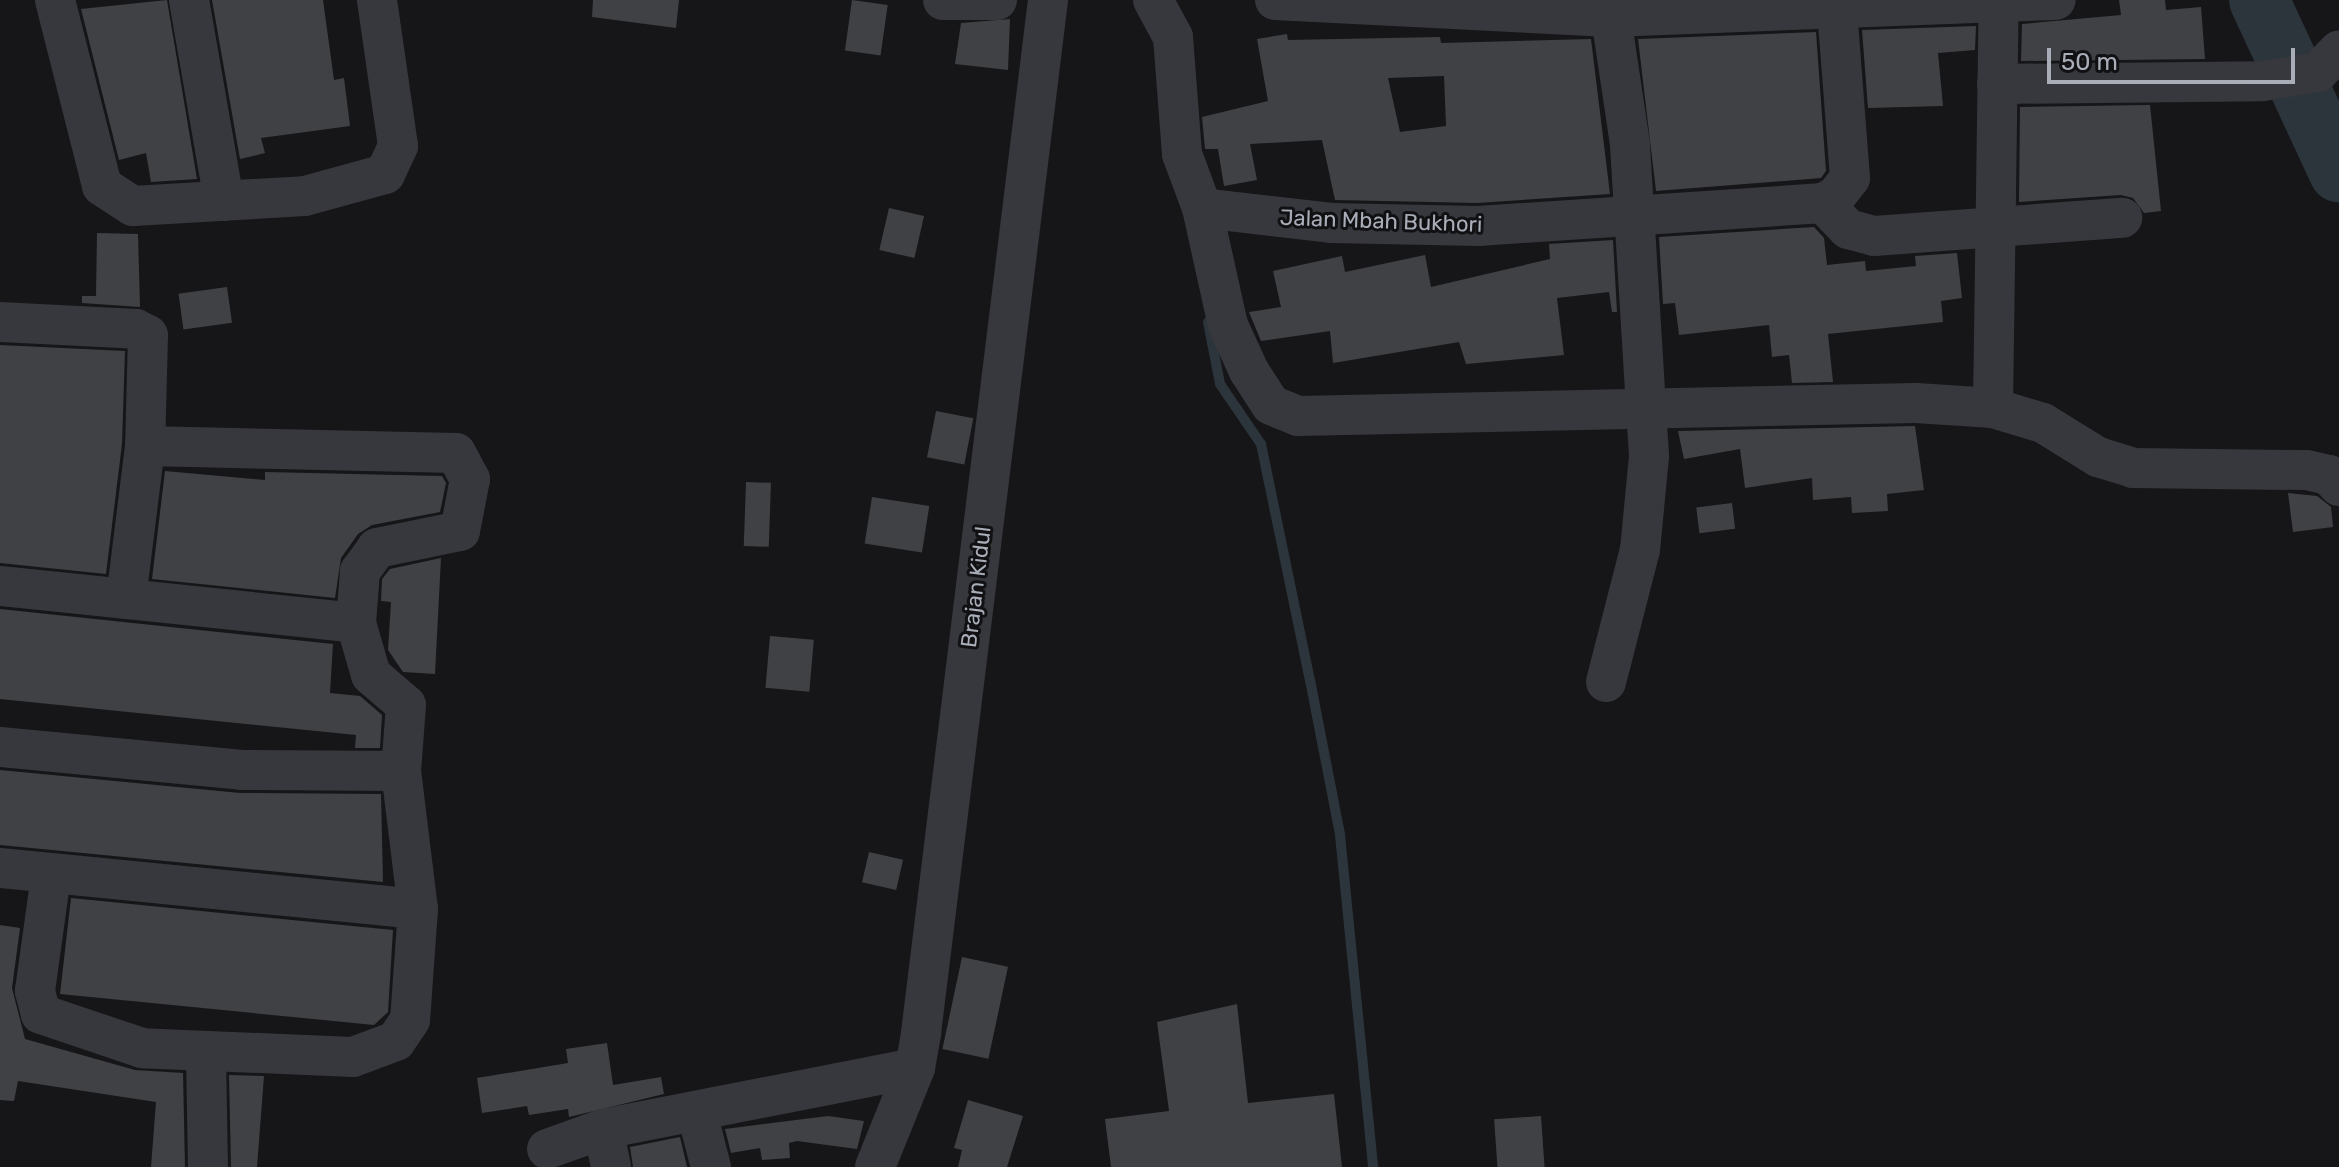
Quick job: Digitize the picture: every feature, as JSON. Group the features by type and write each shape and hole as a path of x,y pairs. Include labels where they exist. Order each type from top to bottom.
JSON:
{"street":[{"path":"55,0 109,194 133,206 332,192 385,174 398,146 377,0"},
{"path":"189,0 224,201"},
{"path":"943,0 997,0"},
{"name":"Brajan Kidul","path":"875,1167 915,1068 1048,0"},
{"path":"1153,0 1173,37 1182,154 1202,208 1228,325 1271,405 1314,416 1645,408 1993,408 2043,423 2098,457 2133,468 2307,470 2329,475 2339,486"},
{"path":"1275,0 1611,17 2056,0"},
{"path":"1993,408 1999,3"},
{"path":"1837,9 1850,178 1823,203 1848,229 1874,236 2122,218"},
{"path":"1606,682 1640,550 1649,456 1635,218 1611,17"},
{"path":"1997,84 2263,81 2318,72 2339,50"},
{"name":"Jalan Mbah Bukhori","path":"1202,208 1331,223 1478,226 1635,218 1823,203"},
{"path":"0,322 136,329 148,335 145,446 126,599"},
{"path":"51,875 35,991 41,1014 142,1048 206,1054 268,1050 353,1057 396,1041 410,1020 418,909 401,771 406,705 371,675 356,623 360,571 377,548 460,531 470,479 464,459 456,453 145,446"},
{"path":"0,586 356,623"},
{"path":"0,747 242,770 401,771"},
{"path":"0,868 418,909"},
{"path":"206,1054 208,1167"},
{"path":"547,1149 603,1129 915,1068"},
{"path":"697,1113 711,1167"},
{"path":"603,1129 611,1167"}],"building":[{"path":"167,0 197,179 151,182 146,153 119,160 81,9"},
{"path":"212,0 323,0 334,80 344,78 350,126 261,138 265,153 240,159"},
{"path":"593,0 679,0 676,28 592,17"},
{"path":"852,0 888,5 881,56 845,51"},
{"path":"2119,0 2165,0 2166,10 2201,7 2205,59 2021,61 2022,24 2121,15"},
{"path":"1010,19 1008,70 955,64 961,23"},
{"path":"1976,26 1975,50 1938,53 1943,106 1868,108 1862,30"},
{"path":"1816,32 1826,171 1821,178 1656,191 1638,39"},
{"path":"1287,34 1288,40 1440,37 1441,43 1591,39 1610,194 1477,203 1335,200 1322,140 1250,144 1257,180 1224,186 1218,149 1205,149 1202,117 1268,101 1257,39","holes":["1444,76 1446,126 1400,132 1388,78"]},
{"path":"2150,105 2161,211 2144,213 2133,198 2121,195 2019,202 2020,107"},
{"path":"889,208 924,216 914,258 879,250"},
{"path":"1814,227 1824,238 1827,265 1865,261 1866,271 1916,266 1915,256 1957,253 1962,298 1941,301 1943,322 1828,334 1833,382 1792,383 1789,355 1772,357 1769,325 1679,335 1675,303 1663,304 1659,237"},
{"path":"97,233 138,234 140,307 82,303 82,296 96,296"},
{"path":"1613,240 1617,312 1612,312 1609,292 1557,298 1564,355 1466,364 1459,342 1333,363 1330,331 1261,341 1249,312 1281,307 1273,271 1342,256 1345,272 1425,255 1431,287 1550,259 1549,244"},
{"path":"227,287 232,323 183,329 178,294"},
{"path":"0,345 125,351 122,444 106,574 0,563"},
{"path":"936,411 973,418 964,464 927,457"},
{"path":"1915,426 1924,490 1887,494 1888,511 1852,513 1851,497 1813,500 1812,478 1745,488 1740,449 1684,459 1678,431"},
{"path":"165,471 265,480 265,472 442,476 446,483 440,512 372,525 358,534 341,558 335,598 152,579"},
{"path":"746,482 771,483 769,547 744,546"},
{"path":"2288,493 2317,496 2331,507 2333,527 2293,532"},
{"path":"872,497 929,506 922,552 865,543"},
{"path":"1732,503 1735,529 1699,533 1696,507"},
{"path":"441,558 435,674 403,672 388,650 391,602 381,601 382,579 390,569"},
{"path":"0,609 333,644 330,693 360,696 382,715 380,748 355,748 356,735 0,699"},
{"path":"770,636 814,640 809,692 765,688"},
{"path":"0,770 240,793 381,794 383,882 0,845"},
{"path":"869,852 903,860 896,890 862,882"},
{"path":"71,898 393,930 388,1012 374,1025 60,994"},
{"path":"0,925 20,928 12,988 25,1039 135,1070 183,1073 185,1167 151,1167 156,1102 18,1081 14,1101 0,1100"},
{"path":"962,957 1008,967 988,1059 942,1049"},
{"path":"1237,1004 1248,1103 1334,1094 1342,1167 1111,1167 1105,1119 1169,1111 1157,1022"},
{"path":"607,1043 613,1085 661,1077 664,1094 569,1117 568,1109 529,1115 527,1106 482,1113 477,1078 568,1063 566,1049"},
{"path":"229,1075 264,1076 257,1167 231,1167"},
{"path":"968,1100 1023,1116 1007,1167 958,1167 962,1150 954,1148"},
{"path":"828,1116 864,1121 857,1149 797,1141 789,1143 790,1158 762,1160 760,1148 731,1153 725,1129"},
{"path":"1541,1116 1545,1167 1497,1167 1494,1119"},
{"path":"680,1137 687,1167 633,1167 630,1147"}],"waterway":[{"path":"2259,0 2339,172"},
{"path":"1208,322 1220,384 1261,444 1310,680 1340,835 1373,1167"}]}
